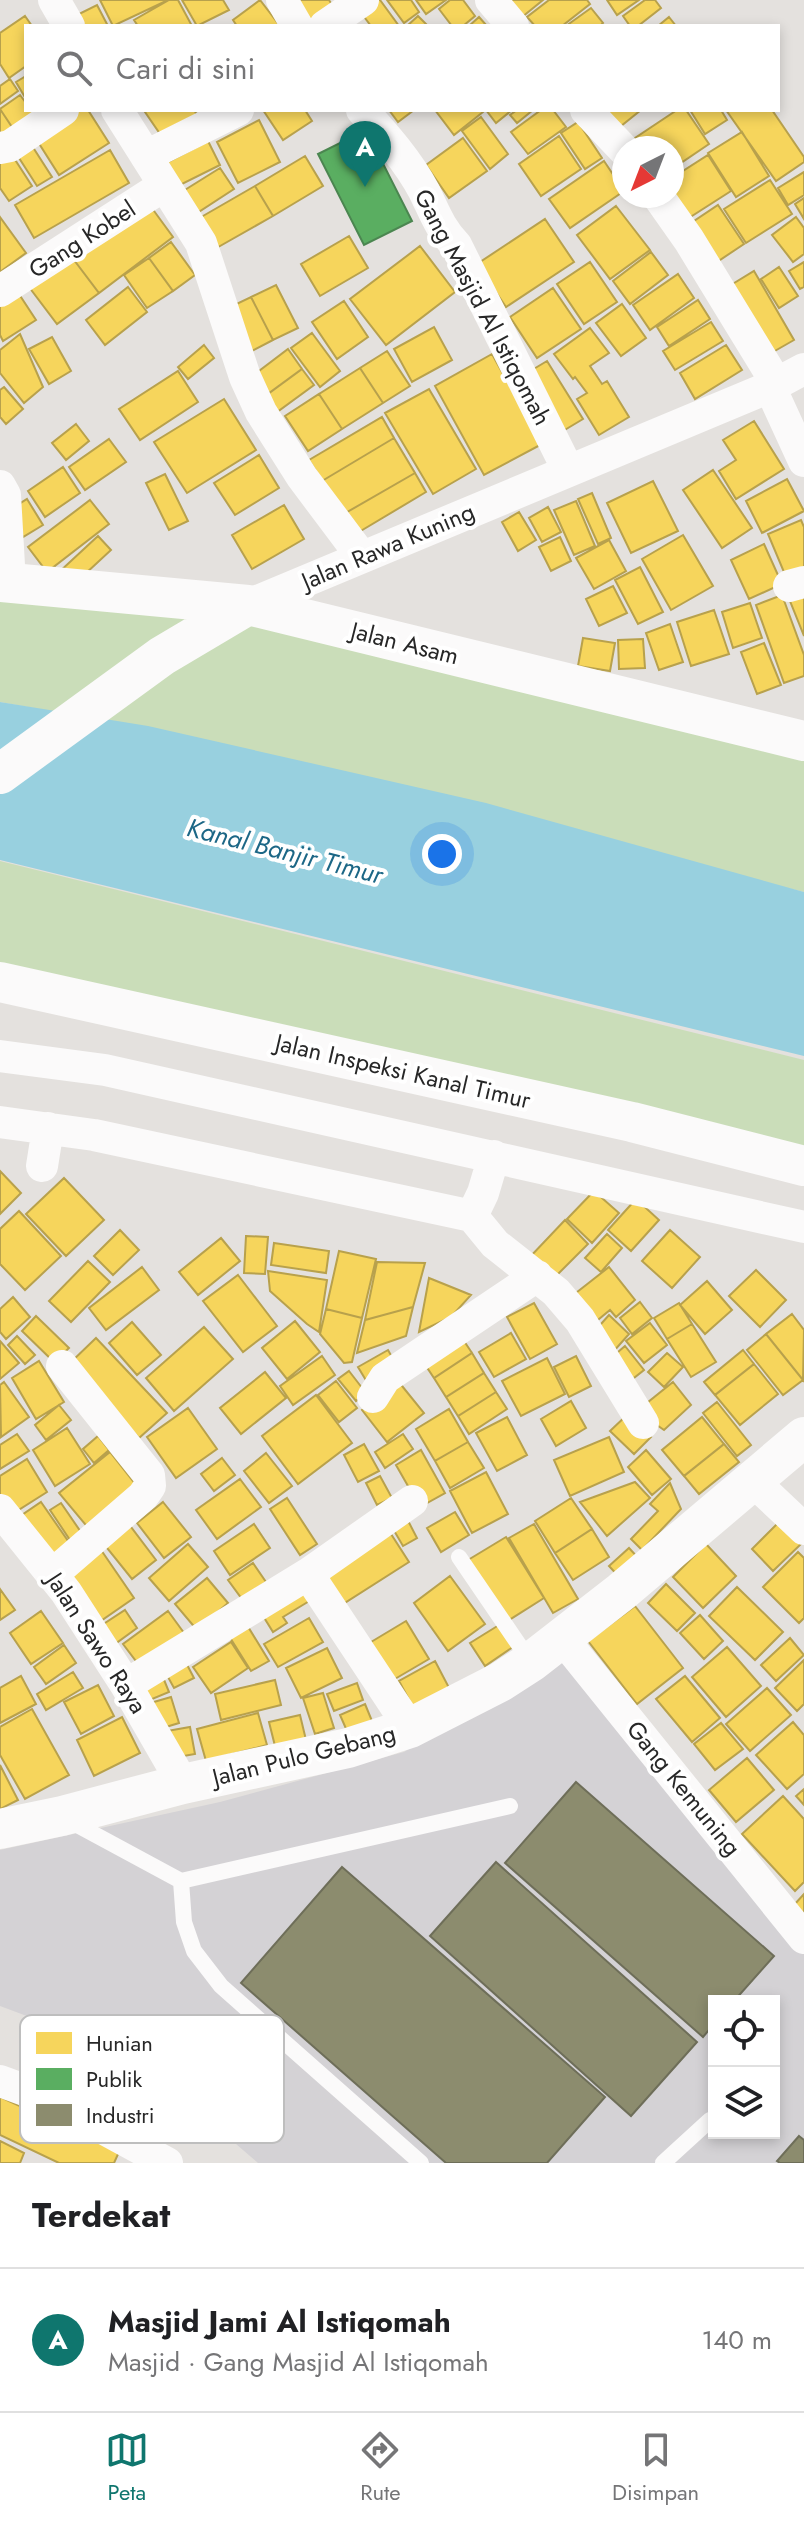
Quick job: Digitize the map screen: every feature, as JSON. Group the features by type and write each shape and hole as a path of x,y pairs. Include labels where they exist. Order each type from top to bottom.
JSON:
{"street":[{"path":"54,0 68,24"},
{"path":"282,0 296,24"},
{"path":"328,24 363,0"},
{"path":"491,0 511,24"},
{"path":"0,148 10,146 60,112"},
{"path":"118,112 201,243 245,377 261,412 302,477 362,557"},
{"path":"146,156 234,112"},
{"name":"Gang Masjid Al Istiqomah","path":"364,112 406,163 444,234 456,245 568,470"},
{"path":"588,112 612,137"},
{"name":"Gang Kobel","path":"0,291 163,186"},
{"path":"666,208 784,380 804,461"},
{"name":"Jalan Rawa Kuning","path":"0,774 162,656 248,605 784,380"},
{"path":"0,486 5,495 5,582"},
{"name":"Jalan Asam","path":"5,582 248,605 804,741"},
{"name":"Jalan Inspeksi Kanal Timur","path":"0,982 617,1119 804,1166"},
{"path":"0,1056 105,1070 804,1227"},
{"path":"0,1122 94,1135 472,1216 495,1244 556,1292 580,1320 643,1423"},
{"path":"42,1166 48,1128"},
{"path":"472,1216 483,1193 494,1156"},
{"path":"373,1397 385,1378 537,1276"},
{"path":"53,1574 143,1496 150,1486 149,1475 62,1366"},
{"name":"Jalan Pulo Gebang","path":"0,1829 348,1748 410,1728 500,1682 563,1639 804,1437"},
{"path":"752,1480 804,1529"},
{"path":"126,1685 308,1574 412,1501"},
{"name":"Jalan Sawo Raya","path":"0,1510 53,1574 126,1685 183,1784"},
{"path":"308,1574 410,1728"},
{"name":"Gang Kemuning","path":"563,1639 804,1938"},
{"path":"0,2081 20,2088"},
{"path":"130,2143 167,2163"}],"lane":[{"path":"459,1557 531,1662"},
{"path":"62,1816 181,1881 510,1806"},
{"path":"181,1881 184,1922 194,1951 221,1986 254,2015"},
{"path":"284,2042 421,2163"},
{"path":"663,2163 708,2122"}],"shaded area":[{"path":"569,1641 804,1932 804,2163 258,2163 235,2143 284,2143 284,2015 24,2015 0,2006 0,1850 220,1802 404,1752 503,1692"}],"green space":[{"path":"0,582 248,605 804,741 804,892 78,716 0,702"},
{"path":"0,861 804,1060 804,1166 0,984"}],"water":[{"name":"Kanal Banjir Timur","path":"0,702 148,726 486,803 804,892 804,1056 0,860"}],"building: Hunian":[{"path":"100,0 168,0 117,24 112,24"},
{"path":"169,0 178,0 191,24 137,24 134,20"},
{"path":"182,0 223,0 229,10 196,24"},
{"path":"260,0 278,24 236,24 233,20"},
{"path":"291,0 329,0 335,10 305,24"},
{"path":"374,0 380,0 398,24 370,24 359,10"},
{"path":"387,0 411,0 419,12 404,23"},
{"path":"416,0 446,0 426,14"},
{"path":"450,0 463,0 475,16 465,24 450,24 439,9"},
{"path":"504,0 543,0 516,22"},
{"path":"549,0 587,0 590,4 565,24 533,24 527,17"},
{"path":"607,0 639,0 617,15"},
{"path":"645,0 655,0 661,8 641,24 629,24 623,16"},
{"path":"97,5 107,24 70,24 67,20"},
{"path":"591,8 603,23 602,24 569,24"},
{"path":"25,16 31,24 24,24 24,67 9,78 0,64 0,33"},
{"path":"418,16 426,24 409,24"},
{"path":"479,17 485,24 471,24"},
{"path":"669,17 674,24 660,24"},
{"path":"24,77 24,96 16,82"},
{"path":"10,79 18,91 0,104 0,86"},
{"path":"20,95 24,100 24,112 35,115 14,130 0,109"},
{"path":"0,109 14,130 0,140"},
{"path":"68,112 89,112 109,143 59,175 33,134"},
{"path":"145,112 195,112 201,121 167,144"},
{"path":"264,112 306,112 312,121 283,140"},
{"path":"390,112 411,112 398,122"},
{"path":"437,112 483,112 454,135"},
{"path":"488,112 510,112 496,123"},
{"path":"514,112 531,112 517,123 510,115"},
{"path":"538,112 555,112 566,127 528,154 511,132"},
{"path":"601,112 638,112 616,130"},
{"path":"674,112 687,112 709,144 684,161 684,136 638,136"},
{"path":"691,112 722,112 727,120 705,134"},
{"path":"727,112 773,112 804,157 804,162 776,181"},
{"path":"481,117 508,154 490,169 462,131"},
{"path":"259,120 280,162 238,183 217,142"},
{"path":"578,122 602,158 585,169 561,133"},
{"path":"742,132 769,176 736,197 708,153"},
{"path":"559,136 581,169 541,196 519,164"},
{"path":"27,138 52,177 37,186 12,147"},
{"path":"463,138 487,171 449,198 426,165"},
{"path":"208,141 220,165 174,188 162,165"},
{"path":"110,150 129,183 34,238 15,205"},
{"path":"12,155 32,186 9,201 0,188 0,162"},
{"path":"708,155 731,191 681,223 676,208 684,208 684,170"},
{"path":"305,156 323,186 273,216 255,186"},
{"path":"604,161 612,173 612,199 570,228 549,199"},
{"path":"220,168 234,189 194,215 180,193"},
{"path":"804,172 804,195 788,205 778,188"},
{"path":"770,180 792,214 746,243 724,209"},
{"path":"255,186 273,216 213,250 196,220"},
{"path":"804,198 804,219 795,204"},
{"path":"146,200 173,237 99,293 71,256"},
{"path":"718,205 744,244 711,266 685,227"},
{"path":"618,208 650,250 610,279 577,235"},
{"path":"0,217 26,253 0,272"},
{"path":"796,217 804,228 804,254 793,262 772,235"},
{"path":"545,219 574,262 506,307 477,264"},
{"path":"349,236 368,268 320,296 301,264"},
{"path":"171,242 195,275 173,291 149,258"},
{"path":"420,246 455,292 386,345 350,299"},
{"path":"651,252 668,275 630,304 613,281"},
{"path":"71,256 99,293 57,324 29,287"},
{"path":"149,258 173,291 147,308 124,275"},
{"path":"590,262 617,302 584,324 557,284"},
{"path":"804,262 804,287 800,289 789,271"},
{"path":"779,267 798,296 779,308 761,279"},
{"path":"754,271 794,340 766,356 726,288"},
{"path":"678,274 694,298 650,330 633,305"},
{"path":"276,285 298,328 273,340 251,297"},
{"path":"128,287 147,312 105,345 86,320"},
{"path":"15,288 36,320 3,341 0,335 0,298"},
{"path":"553,288 581,329 537,358 510,317"},
{"path":"251,297 273,340 248,353 226,309"},
{"path":"698,300 710,319 669,346 657,327"},
{"path":"344,301 368,337 337,359 312,322"},
{"path":"622,304 646,338 621,356 596,323"},
{"path":"711,322 723,341 675,370 663,351"},
{"path":"434,327 452,360 412,382 394,349"},
{"path":"590,328 609,353 590,366 602,384 607,381 629,417 599,435 577,399 587,393 554,354"},
{"path":"312,333 340,371 320,387 291,348"},
{"path":"20,334 43,387 24,403 0,373 0,350"},
{"path":"52,337 71,371 49,384 29,349"},
{"path":"204,345 214,358 188,379 178,367"},
{"path":"726,345 742,370 695,399 680,373"},
{"path":"288,349 302,369 261,399 247,380"},
{"path":"387,351 410,386 383,403 360,368"},
{"path":"492,354 542,444 484,475 435,386"},
{"path":"547,361 583,419 558,434 522,376"},
{"path":"360,368 383,403 342,429 319,394"},
{"path":"302,369 314,385 273,415 261,399"},
{"path":"178,371 198,402 140,440 119,409"},
{"path":"4,387 23,409 6,424 0,417 0,390"},
{"path":"429,389 476,469 433,494 385,413"},
{"path":"319,394 342,429 308,451 285,416"},
{"path":"224,399 256,450 187,493 154,442"},
{"path":"382,417 394,438 322,481 309,460"},
{"path":"754,421 784,469 736,499 719,471 736,460 723,440"},
{"path":"76,424 89,441 66,460 52,443"},
{"path":"394,438 415,473 342,515 322,481"},
{"path":"109,439 126,462 85,490 69,467"},
{"path":"259,455 279,488 235,515 214,483"},
{"path":"63,467 80,493 45,517 28,491"},
{"path":"713,470 752,528 722,548 683,490"},
{"path":"415,473 426,492 354,535 342,515"},
{"path":"165,474 188,521 169,530 146,483"},
{"path":"787,479 804,511 762,533 746,501"},
{"path":"653,481 678,531 631,553 607,503"},
{"path":"592,493 611,538 598,544 578,499"},
{"path":"27,499 43,525 23,537 8,511"},
{"path":"90,500 109,524 47,572 28,547"},
{"path":"576,501 595,546 574,555 554,510"},
{"path":"284,505 304,539 252,569 232,535"},
{"path":"548,507 561,532 542,542 529,518"},
{"path":"519,512 536,540 518,551 502,522"},
{"path":"801,520 804,527 804,569 786,577 768,534"},
{"path":"683,535 713,586 671,610 642,559"},
{"path":"98,536 111,550 71,587 58,573"},
{"path":"560,537 571,561 551,571 539,547"},
{"path":"609,540 626,571 594,589 576,558"},
{"path":"764,544 782,584 749,599 731,560"},
{"path":"640,567 663,612 638,624 615,580"},
{"path":"613,586 627,613 599,626 586,599"},
{"path":"804,590 804,636 788,596"},
{"path":"782,595 804,655 804,676 784,683 756,605"},
{"path":"750,603 762,638 733,648 722,612"},
{"path":"714,610 729,654 691,666 677,622"},
{"path":"670,624 683,662 659,670 646,633"},
{"path":"583,638 615,643 610,671 578,666"},
{"path":"643,639 645,668 619,669 618,640"},
{"path":"764,643 781,685 757,694 741,652"},
{"path":"0,1171 21,1193 0,1214"},
{"path":"64,1178 104,1220 66,1256 26,1214"},
{"path":"594,1191 619,1213 592,1243 567,1219"},
{"path":"636,1199 659,1220 631,1251 608,1230"},
{"path":"19,1211 61,1256 25,1290 0,1264 0,1229"},
{"path":"565,1220 588,1244 550,1282 528,1259"},
{"path":"120,1230 139,1250 113,1275 94,1256"},
{"path":"670,1230 700,1257 672,1288 642,1261"},
{"path":"607,1234 622,1248 601,1272 585,1258"},
{"path":"246,1236 268,1237 265,1274 244,1273"},
{"path":"221,1238 240,1261 198,1295 179,1272"},
{"path":"274,1243 329,1251 326,1273 271,1265"},
{"path":"339,1251 376,1259 362,1318 326,1309"},
{"path":"88,1261 110,1282 71,1322 49,1301"},
{"path":"377,1262 425,1263 413,1307 365,1320"},
{"path":"142,1267 159,1290 106,1330 89,1308"},
{"path":"609,1267 635,1300 616,1317 610,1310 587,1329 572,1296"},
{"path":"756,1270 786,1300 760,1327 729,1296"},
{"path":"268,1271 327,1280 319,1332 270,1291"},
{"path":"238,1275 277,1326 243,1352 203,1301"},
{"path":"429,1278 471,1295 451,1317 419,1332"},
{"path":"707,1281 732,1310 705,1334 680,1305"},
{"path":"13,1297 30,1317 6,1339 0,1332 0,1309"},
{"path":"640,1302 652,1318 632,1334 620,1318"},
{"path":"534,1303 557,1344 530,1359 507,1317"},
{"path":"679,1303 692,1324 667,1339 654,1318"},
{"path":"413,1307 406,1336 357,1353 365,1320"},
{"path":"326,1309 362,1318 352,1362 344,1363 320,1334"},
{"path":"792,1314 804,1330 803,1380 766,1334"},
{"path":"609,1315 629,1334 613,1352 593,1333"},
{"path":"36,1316 69,1348 54,1362 22,1331"},
{"path":"295,1321 320,1352 287,1379 262,1348"},
{"path":"132,1322 161,1355 137,1375 109,1343"},
{"path":"650,1323 667,1345 644,1363 626,1341"},
{"path":"692,1324 716,1362 691,1377 667,1339"},
{"path":"204,1327 233,1359 174,1411 146,1378"},
{"path":"458,1332 472,1353 434,1378 420,1357"},
{"path":"511,1333 526,1359 494,1377 479,1352"},
{"path":"766,1334 803,1380 783,1395 747,1350"},
{"path":"17,1336 35,1355 25,1364 8,1345"},
{"path":"96,1338 167,1413 139,1438 69,1364"},
{"path":"0,1341 19,1363 0,1379"},
{"path":"625,1346 644,1370 630,1381 611,1358"},
{"path":"388,1350 397,1366 367,1382 358,1367"},
{"path":"743,1350 754,1364 715,1395 704,1382"},
{"path":"472,1353 484,1373 446,1397 434,1378"},
{"path":"667,1353 683,1367 664,1387 648,1372"},
{"path":"322,1356 335,1375 293,1405 280,1386"},
{"path":"576,1356 591,1386 569,1397 554,1367"},
{"path":"547,1358 565,1394 521,1416 502,1381"},
{"path":"39,1361 64,1402 36,1419 12,1378"},
{"path":"754,1364 778,1394 740,1425 715,1395"},
{"path":"349,1371 366,1393 356,1401 338,1379"},
{"path":"265,1372 286,1398 241,1434 220,1408"},
{"path":"484,1373 496,1392 458,1416 446,1397"},
{"path":"336,1381 357,1408 339,1422 318,1395"},
{"path":"398,1381 424,1413 387,1442 362,1410"},
{"path":"4,1382 29,1417 1,1437 0,1385"},
{"path":"673,1382 691,1405 664,1430 637,1411"},
{"path":"496,1392 507,1409 469,1434 458,1416"},
{"path":"316,1395 352,1443 298,1484 262,1436"},
{"path":"571,1401 586,1428 556,1446 541,1419"},
{"path":"717,1402 751,1445 737,1456 703,1413"},
{"path":"59,1405 71,1420 46,1440 35,1425"},
{"path":"188,1408 217,1449 176,1478 147,1437"},
{"path":"449,1409 468,1442 435,1461 416,1429"},
{"path":"628,1414 651,1437 634,1454 610,1431"},
{"path":"507,1417 527,1455 497,1471 476,1433"},
{"path":"702,1417 724,1444 684,1476 662,1450"},
{"path":"67,1428 90,1464 55,1486 33,1450"},
{"path":"17,1434 29,1451 0,1469 0,1445"},
{"path":"403,1434 413,1449 385,1468 375,1452"},
{"path":"98,1436 109,1450 94,1463 83,1449"},
{"path":"609,1437 624,1472 570,1496 554,1460"},
{"path":"468,1442 484,1468 450,1488 435,1461"},
{"path":"364,1444 379,1471 358,1482 344,1455"},
{"path":"724,1444 739,1462 699,1494 684,1476"},
{"path":"421,1450 445,1493 420,1507 396,1465"},
{"path":"646,1450 671,1479 652,1495 628,1467"},
{"path":"110,1452 140,1490 90,1530 59,1493"},
{"path":"266,1453 292,1486 269,1503 244,1471"},
{"path":"222,1458 235,1475 214,1491 201,1474"},
{"path":"27,1459 47,1492 9,1516 0,1502 0,1476"},
{"path":"486,1472 508,1514 472,1533 450,1491"},
{"path":"380,1476 392,1498 377,1505 366,1483"},
{"path":"240,1479 261,1507 217,1539 196,1510"},
{"path":"635,1482 650,1498 607,1536 580,1502"},
{"path":"670,1483 681,1509 642,1550 631,1539 658,1511 650,1504"},
{"path":"287,1498 317,1544 300,1555 270,1509"},
{"path":"571,1498 592,1529 555,1553 535,1521"},
{"path":"41,1502 75,1551 55,1567 16,1519"},
{"path":"163,1502 191,1537 164,1558 137,1523"},
{"path":"61,1503 85,1538 74,1546 50,1510"},
{"path":"455,1512 469,1535 441,1552 427,1528"},
{"path":"404,1513 417,1538 403,1546 389,1522"},
{"path":"780,1521 802,1543 773,1571 752,1549"},
{"path":"128,1523 156,1560 132,1579 103,1543"},
{"path":"254,1524 270,1548 230,1575 214,1551"},
{"path":"534,1524 578,1599 553,1613 509,1538"},
{"path":"592,1529 609,1557 573,1580 555,1553"},
{"path":"391,1534 409,1562 343,1604 325,1575"},
{"path":"506,1537 544,1598 506,1622 468,1560"},
{"path":"188,1544 208,1567 169,1601 149,1578"},
{"path":"706,1544 736,1576 703,1608 673,1577"},
{"path":"99,1547 134,1598 92,1627 56,1575"},
{"path":"629,1548 641,1561 622,1580 609,1566"},
{"path":"798,1552 804,1558 804,1618 799,1623 763,1587"},
{"path":"253,1563 266,1582 242,1599 228,1580"},
{"path":"450,1576 485,1624 448,1651 414,1603"},
{"path":"207,1578 228,1603 197,1630 175,1604"},
{"path":"666,1584 695,1613 677,1631 648,1603"},
{"path":"302,1585 311,1600 283,1617 287,1623 273,1632 260,1611"},
{"path":"737,1587 783,1632 755,1660 709,1616"},
{"path":"0,1589 15,1610 0,1620"},
{"path":"635,1606 683,1668 637,1704 588,1641"},
{"path":"125,1610 137,1628 115,1644 102,1625"},
{"path":"41,1611 63,1643 31,1664 10,1633"},
{"path":"168,1611 187,1637 142,1669 123,1644"},
{"path":"700,1615 723,1641 704,1659 680,1633"},
{"path":"309,1618 323,1642 278,1667 264,1644"},
{"path":"406,1621 429,1659 388,1683 366,1645"},
{"path":"247,1625 269,1661 251,1671 229,1636"},
{"path":"499,1625 513,1647 485,1666 470,1643"},
{"path":"790,1638 804,1655 776,1681 761,1665"},
{"path":"231,1642 248,1668 211,1693 193,1667"},
{"path":"64,1645 76,1663 46,1684 34,1667"},
{"path":"727,1647 761,1686 726,1717 692,1677"},
{"path":"327,1648 342,1678 301,1698 286,1668"},
{"path":"183,1657 194,1678 174,1688 163,1668"},
{"path":"804,1660 804,1704 797,1711 775,1688"},
{"path":"435,1661 457,1703 421,1722 399,1681"},
{"path":"160,1670 169,1692 145,1702 136,1680"},
{"path":"73,1672 83,1688 46,1710 37,1694"},
{"path":"21,1676 36,1704 0,1723 0,1688"},
{"path":"685,1676 720,1718 692,1742 656,1699"},
{"path":"275,1680 281,1705 221,1720 215,1694"},
{"path":"357,1683 363,1700 334,1711 327,1694"},
{"path":"98,1685 114,1716 81,1734 64,1702"},
{"path":"767,1688 791,1715 750,1751 726,1724"},
{"path":"323,1693 334,1728 315,1734 303,1698"},
{"path":"171,1697 179,1723 156,1730 147,1704"},
{"path":"365,1704 372,1721 347,1731 340,1715"},
{"path":"32,1709 69,1775 25,1799 0,1755 0,1727"},
{"path":"258,1713 267,1745 206,1761 197,1729"},
{"path":"300,1715 306,1740 275,1746 269,1722"},
{"path":"122,1717 140,1753 94,1776 77,1740"},
{"path":"793,1722 804,1735 804,1774 787,1789 756,1755"},
{"path":"721,1723 743,1749 715,1770 694,1744"},
{"path":"190,1727 195,1754 172,1758 167,1731"},
{"path":"747,1758 774,1790 736,1822 709,1790"},
{"path":"0,1765 18,1800 0,1809"},
{"path":"804,1789 804,1805 796,1796"},
{"path":"783,1796 804,1819 804,1882 795,1891 742,1834"},
{"path":"804,1894 804,1914 794,1905"},
{"path":"0,2097 20,2106 20,2143 100,2143 119,2152 114,2163 59,2163 0,2135"},
{"path":"0,2141 24,2153 20,2163 0,2163"}],"building: Publik":[{"path":"366,130 412,221 364,245 318,154"}],"building: Industri":[{"path":"576,1782 774,1956 739,1995 708,1995 708,2031 703,2037 505,1863"},
{"path":"496,1862 697,2042 631,2116 430,1936"},
{"path":"342,1867 605,2097 547,2163 446,2163 284,2021 284,2015 277,2015 241,1983"},
{"path":"799,2136 804,2140 804,2163 777,2161"}],"place":[{"name":"Masjid Jami Al Istiqomah","path":"365,187"}]}
